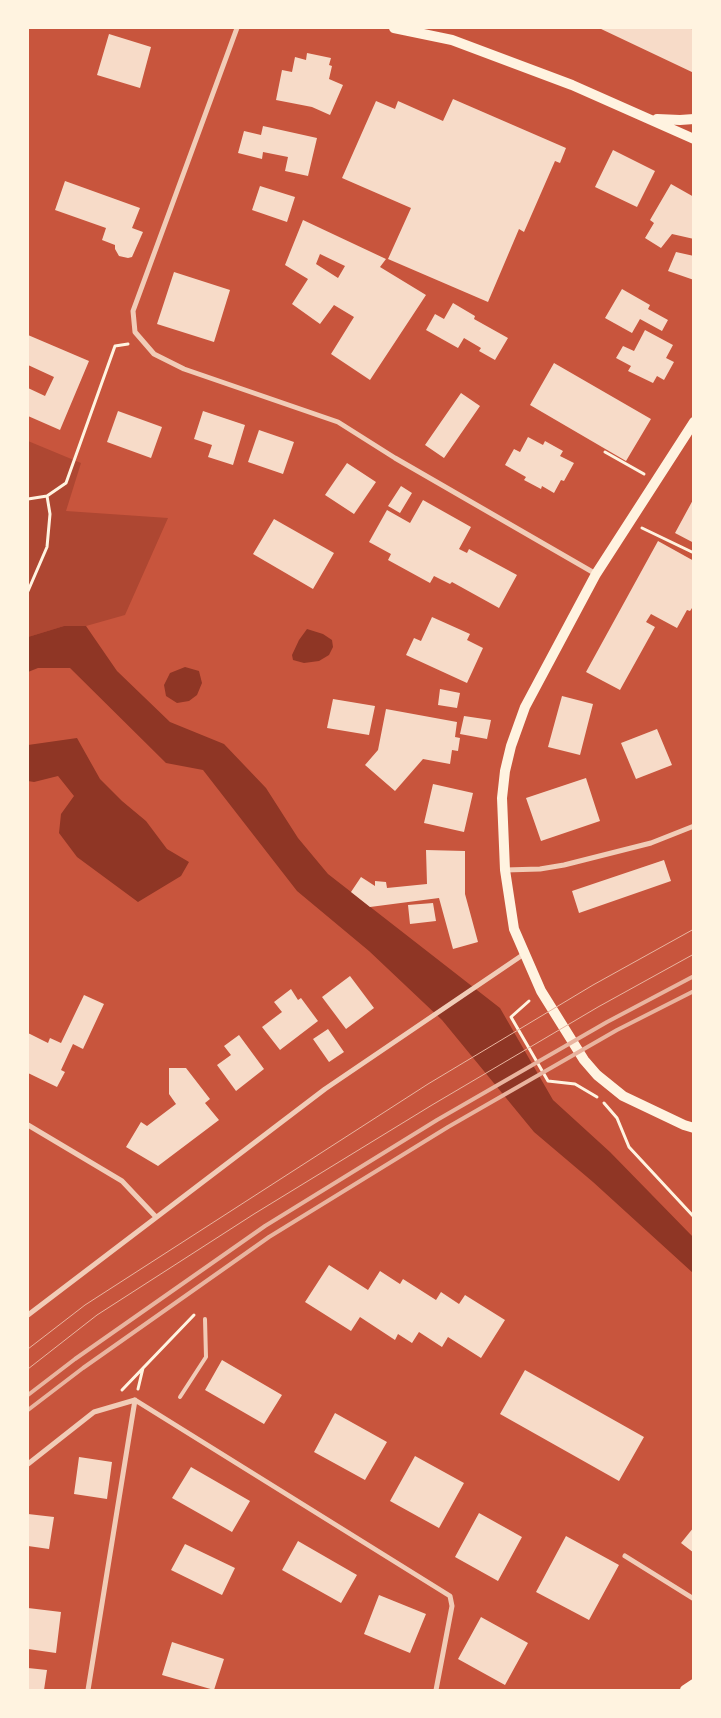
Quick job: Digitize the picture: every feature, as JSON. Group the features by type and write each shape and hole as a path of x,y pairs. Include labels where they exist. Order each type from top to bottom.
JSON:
{"main road":[{"path":"394,28 452,40 572,85 694,138"},
{"path":"649,119 694,119"},
{"path":"679,131 694,134"},
{"path":"694,422 596,574 525,708 505,771 502,798 505,870 514,929 540,991 584,1060 597,1075 623,1096 694,1128"},
{"path":"685,1690 694,1684"}],"street":[{"path":"237,28 133,311 135,332 154,354 184,370 338,422 395,458 596,574"},
{"path":"505,870 564,866 651,843 694,826"},
{"path":"28,1315 325,1089 525,954"},
{"path":"28,1125 122,1180 156,1217"},
{"path":"88,1690 135,1400"},
{"path":"28,1464 94,1412 135,1400 450,1596 452,1606 436,1690"},
{"path":"625,1556 694,1599"}],"lane":[{"path":"180,1397 206,1357 205,1319"}],"path":[{"path":"28,499 47,496 66,483 115,346 144,342"},
{"path":"605,452 656,481"},
{"path":"28,591 47,547 50,514 47,496"},
{"path":"629,522 694,553"},
{"path":"540,991 511,1017 548,1081 575,1084 602,1100 617,1118 629,1147 694,1217"},
{"path":"102,1410 196,1312"},
{"path":"135,1400 143,1368"}],"shaded area":[{"path":"28,441 81,463 66,511 168,518 125,615 86,626 64,626 28,637"},
{"path":"64,626 86,626 117,671 170,722 224,744 266,788 298,838 328,874 500,1008 553,1100 610,1152 693,1237 693,1273 593,1182 534,1132 442,1020 369,951 297,891 203,770 166,763 70,668 38,668 28,672 28,637"},
{"path":"307,629 323,634 332,640 333,647 329,655 319,661 304,663 293,660 292,655"},
{"path":"185,667 199,671 202,683 197,695 189,701 177,703 166,696 164,685 170,673"},
{"path":"77,738 100,779 146,821 167,849 189,862 181,876 138,902 77,857 59,833 61,814 74,796 58,776 34,782 28,781 28,745"}],"building":[{"path":"599,28 689,28 694,30 694,73"},
{"path":"109,34 151,47 140,88 97,75"},
{"path":"307,53 331,58 329,65 332,66 329,79 343,85 330,115 312,107 276,100 282,70 292,72 295,57 306,60"},
{"path":"453,99 566,148 560,163 555,161 524,232 519,229 488,302 388,259 411,208 342,178 376,101 395,109 398,101 443,121"},
{"path":"263,126 317,138 308,176 285,171 288,157 263,152 262,159 238,153 244,131 261,135"},
{"path":"613,150 655,171 637,207 595,187"},
{"path":"65,181 140,208 132,228 143,232 132,257 119,256 115,245 102,240 106,228 55,210"},
{"path":"671,184 694,197 694,239 672,234 661,248 645,238 654,223 650,220"},
{"path":"260,186 295,197 287,222 252,210"},
{"path":"303,220 386,259 380,267 426,295 370,380 331,354 354,317 334,305 320,324 292,304 308,279 285,265","holes":["320,254 345,266 338,278 316,264"]},
{"path":"676,252 694,256 694,280 668,271"},
{"path":"174,272 230,290 214,342 157,324"},
{"path":"622,289 650,305 648,309 668,320 662,331 640,319 632,333 605,318"},
{"path":"453,303 475,316 474,319 508,338 495,360 479,351 481,348 464,338 458,348 426,330 435,314 444,319"},
{"path":"645,330 673,345 666,358 674,362 664,380 657,376 653,383 628,371 631,366 616,358 623,346 634,351"},
{"path":"28,335 89,361 60,430 28,416 28,388 45,396 54,377 28,365"},
{"path":"554,363 651,419 626,461 530,405"},
{"path":"461,393 480,406 444,458 425,445"},
{"path":"118,411 162,427 151,458 107,442"},
{"path":"203,411 245,425 233,465 208,457 212,445 194,439"},
{"path":"259,430 294,442 283,474 248,462"},
{"path":"528,437 543,445 545,441 563,451 560,456 574,463 564,481 561,480 554,493 542,486 541,489 524,480 526,477 505,465 514,449 520,452"},
{"path":"347,463 376,482 354,514 325,495"},
{"path":"401,486 412,493 400,513 388,506"},
{"path":"694,498 694,543 675,533"},
{"path":"423,500 471,527 459,549 467,553 469,549 517,575 499,608 452,582 450,584 434,576 430,583 388,560 391,554 369,542 387,510 410,523"},
{"path":"274,519 334,553 313,589 253,554"},
{"path":"658,541 694,561 694,605 690,611 687,610 677,628 651,614 646,622 655,627 620,690 586,672"},
{"path":"432,617 470,634 467,640 483,648 467,683 406,655 414,638 421,641"},
{"path":"440,689 460,693 457,708 438,705"},
{"path":"562,696 593,704 580,755 548,747"},
{"path":"333,699 375,706 369,735 327,728"},
{"path":"386,709 457,722 455,737 460,738 458,751 452,750 450,764 423,759 395,791 365,765 378,750"},
{"path":"464,716 491,720 487,739 460,734"},
{"path":"657,729 672,765 636,779 621,743"},
{"path":"586,778 600,821 541,841 526,798"},
{"path":"433,784 473,793 464,832 424,823"},
{"path":"426,850 465,851 465,894 478,942 453,949 439,898 370,907 351,892 361,877 375,886 375,881 386,882 387,888 427,884"},
{"path":"664,860 671,881 579,913 572,891"},
{"path":"433,903 436,921 410,924 408,905"},
{"path":"350,976 374,1008 346,1029 322,997"},
{"path":"291,989 298,1000 301,998 318,1021 280,1050 262,1027 282,1012 274,1002"},
{"path":"84,995 104,1004 83,1049 73,1044 61,1070 65,1072 57,1087 28,1073 28,1033 48,1043 50,1038 61,1043"},
{"path":"328,1029 344,1052 329,1062 313,1039"},
{"path":"239,1035 264,1069 236,1091 217,1065 231,1055 224,1046"},
{"path":"169,1068 186,1068 210,1099 205,1103 219,1120 158,1166 126,1147 141,1122 147,1126 176,1104 169,1094"},
{"path":"329,1265 368,1290 380,1271 400,1284 403,1279 436,1300 441,1292 459,1304 465,1295 505,1320 481,1358 448,1337 442,1347 419,1332 412,1343 398,1334 395,1340 360,1317 351,1331 305,1302"},
{"path":"222,1360 282,1395 264,1424 205,1390"},
{"path":"525,1370 644,1437 619,1481 500,1414"},
{"path":"335,1413 387,1442 365,1480 314,1452"},
{"path":"415,1456 464,1483 439,1528 390,1501"},
{"path":"79,1457 112,1462 107,1499 74,1494"},
{"path":"191,1467 250,1501 232,1532 172,1498"},
{"path":"479,1513 522,1537 498,1581 455,1557"},
{"path":"28,1514 54,1517 49,1549 28,1546"},
{"path":"694,1527 694,1553 681,1543"},
{"path":"566,1536 619,1565 589,1620 536,1592"},
{"path":"298,1541 357,1575 341,1603 282,1570"},
{"path":"185,1544 235,1568 222,1595 171,1570"},
{"path":"379,1595 426,1614 410,1653 364,1634"},
{"path":"28,1608 61,1612 56,1653 28,1649"},
{"path":"481,1617 528,1643 505,1685 458,1659"},
{"path":"172,1642 224,1659 214,1690 162,1675"},
{"path":"28,1668 47,1670 44,1690 28,1690"}],"tram line":[{"path":"28,1349 85,1305 428,1084 593,985 694,929"},
{"path":"28,1369 97,1315 254,1214 432,1105 598,1007 694,954"}],"railway":[{"path":"28,1395 75,1359 265,1226 437,1120 607,1022 694,976"},
{"path":"28,1410 83,1368 269,1237 448,1127 617,1030 694,991"}]}
